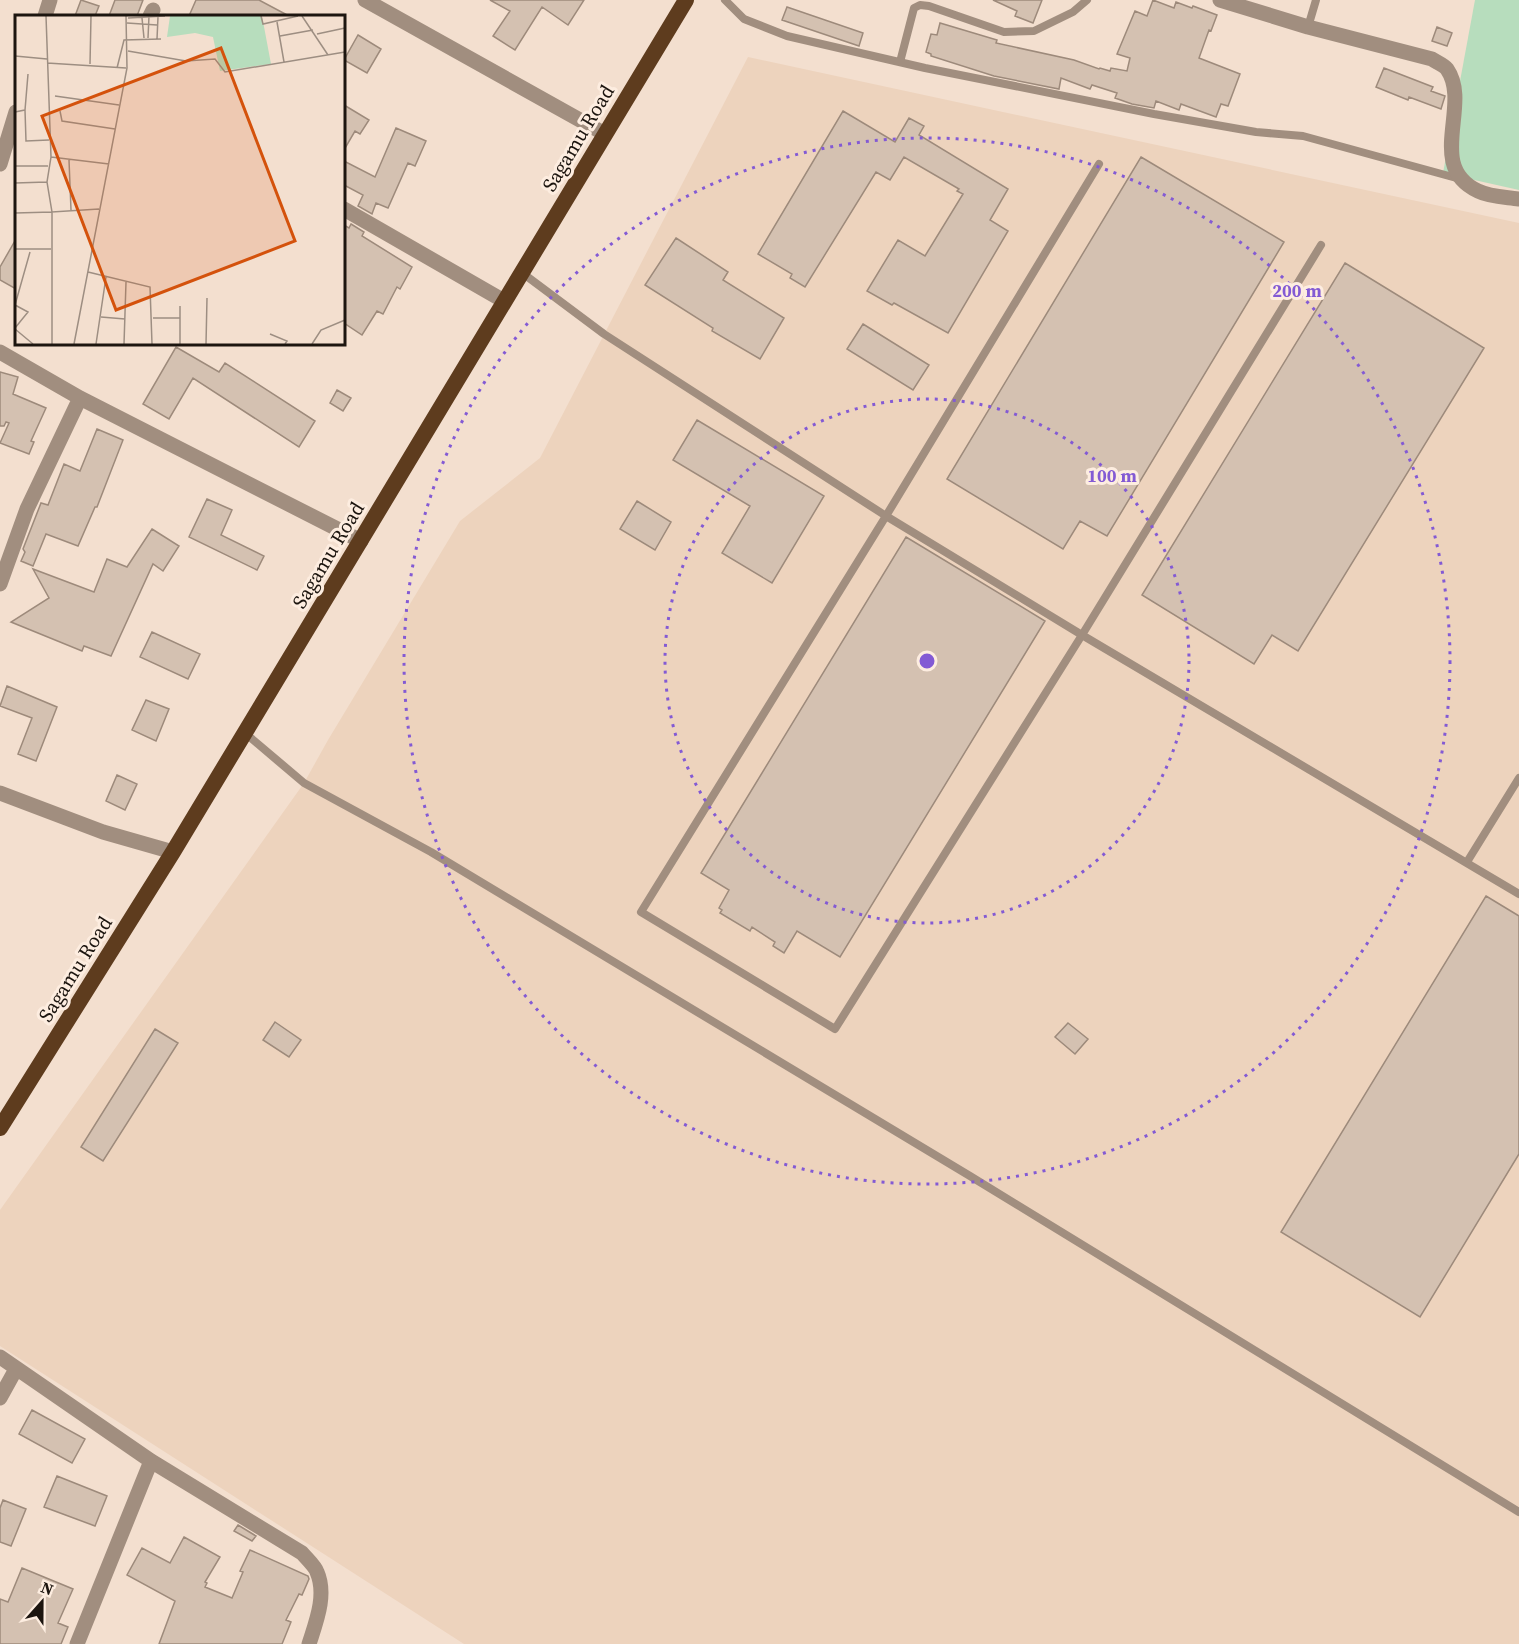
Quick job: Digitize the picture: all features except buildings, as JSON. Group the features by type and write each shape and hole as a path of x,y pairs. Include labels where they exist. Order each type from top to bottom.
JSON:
{"highway":[{"name":"Sagamu Road","path":"0,1128 245,733 686,0"}],"street":[{"path":"45,15 50,0"},
{"path":"365,0 605,134"},
{"path":"1220,0 1308,27 1432,59 1447,68 1455,88 1451,159 1461,179 1479,192 1519,199"},
{"path":"0,164 15,115"},
{"path":"345,211 504,301"},
{"path":"0,352 80,398 360,541"},
{"path":"0,584 27,509 80,398"},
{"path":"0,793 103,832 172,852"},
{"path":"0,1357 151,1461 302,1553 317,1571 321,1589 317,1618 309,1644"},
{"path":"0,1398 16,1369"},
{"path":"77,1644 151,1461"}],"lane":[{"path":"725,0 744,18 787,36 900,62 1154,114 1256,132 1303,136 1461,179"},
{"path":"900,62 914,8 920,5 929,6 1004,32 1034,31 1073,12 1087,0"},
{"path":"1308,27 1316,0"},
{"path":"1099,164 886,516 641,912 835,1029 1082,635 1320,244"},
{"path":"521,272 604,334 886,516 1519,894"},
{"path":"245,733 304,783 431,852 970,1176 1519,1512"},
{"path":"1467,862 1519,778"}],"shaded area":[{"path":"748,57 1519,223 1519,1644 464,1644 0,1346 0,1210 304,783 460,521 540,458"}],"green space":[{"path":"1475,0 1519,0 1519,190 1443,173"}]}
